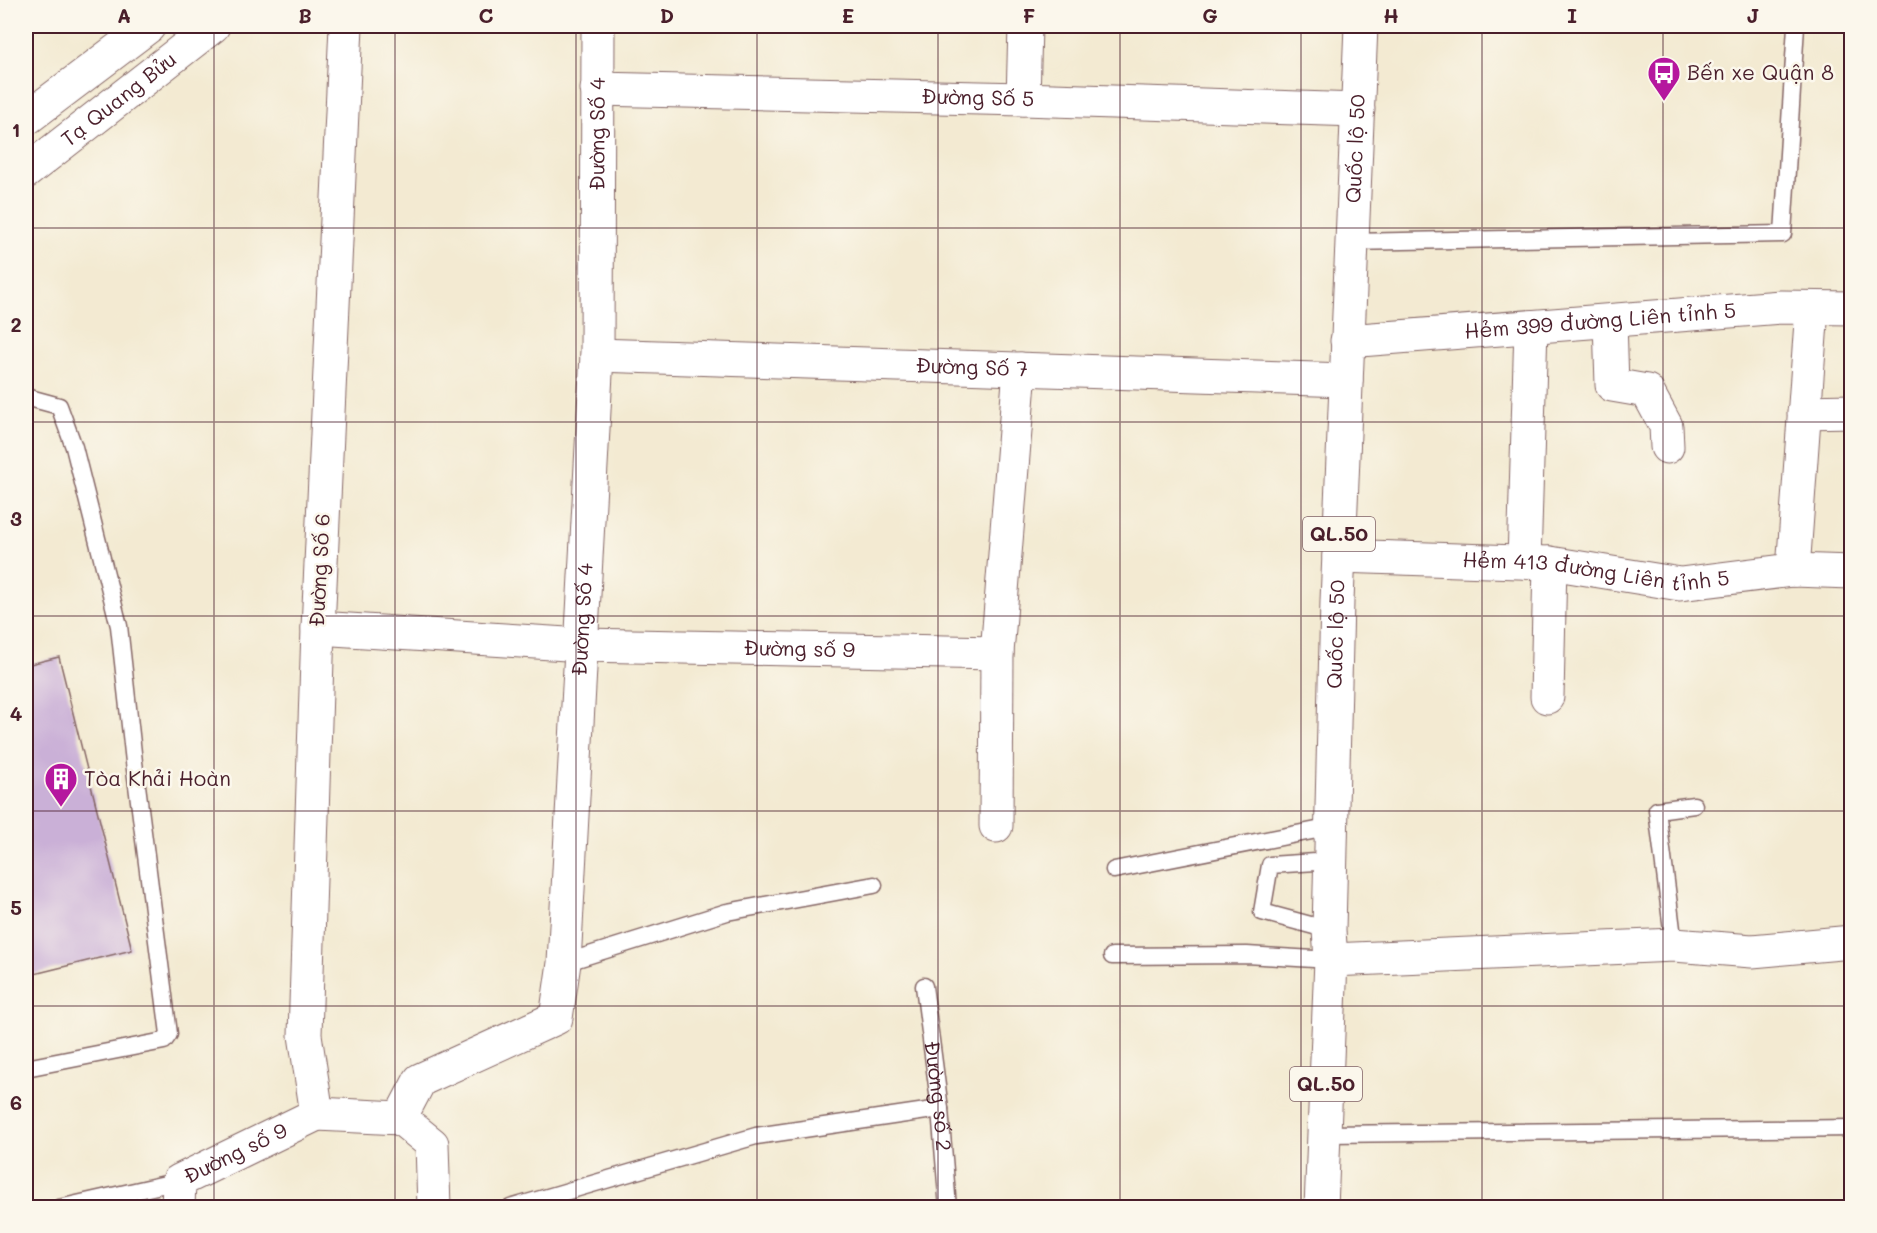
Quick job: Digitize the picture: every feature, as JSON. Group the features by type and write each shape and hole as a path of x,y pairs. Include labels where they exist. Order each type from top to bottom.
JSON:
{"street":[{"name":"Tạ Quang Bửu","path":"26,119 149,26"},
{"name":"Tạ Quang Bửu","path":"26,172 213,26"},
{"name":"Đường Số 6","path":"317,1114 305,1035 318,628 346,26"},
{"name":"Đường Số 4","path":"400,1118 420,1080 556,1018 564,963 597,355 597,26"},
{"path":"1023,99 1025,26"},
{"name":"Quốc lộ 50","path":"1321,1208 1325,1134 1339,556 1350,242 1361,26"},
{"name":"Đường Số 5","path":"597,89 1358,110"},
{"name":"Hẻm 399 đường Liên tỉnh 5","path":"1347,341 1781,307 1851,308"},
{"path":"1793,570 1812,308"},
{"path":"1610,321 1612,385 1647,391 1666,426 1667,447"},
{"path":"1531,327 1537,562 1546,697"},
{"name":"Đường Số 7","path":"597,355 1346,380"},
{"path":"996,826 997,653 1020,369"},
{"path":"1804,412 1851,411"},
{"name":"Hẻm 413 đường Liên tỉnh 5","path":"1339,556 1537,562 1680,584 1793,570 1851,573"},
{"name":"Đường số 9","path":"318,628 582,645 997,653"},
{"path":"1330,945 1674,945 1752,951 1851,942"},
{"name":"Đường số 9","path":"178,1194 317,1114"},
{"path":"317,1114 400,1118 432,1144 434,1208"}],"lane":[{"path":"1350,242 1784,234 1796,26"},
{"path":"26,397 59,406 74,447 119,626 169,1034 164,1041 26,1068"},
{"path":"1674,945 1657,810 1694,805"},
{"path":"1114,870 1332,827"},
{"path":"1330,861 1270,865 1262,912 1330,945"},
{"path":"564,963 727,912 874,885"},
{"path":"1112,956 1246,955 1330,945"},
{"name":"Đường số 2","path":"924,986 940,1109 948,1208"},
{"path":"510,1208 756,1136 940,1109"},
{"path":"1325,1134 1851,1128"},
{"path":"59,1208 178,1194"}],"building":[{"path":"26,522 30,537 26,538"},
{"name":"Tòa Khải Hoàn","path":"59,657 132,950 26,976 26,665"},
{"path":"26,1015 31,1037 26,1039"}],"place":[{"name":"Bến xe Quận 8","path":"1664,102"},
{"name":"Tòa Khải Hoàn","path":"61,808"}]}
